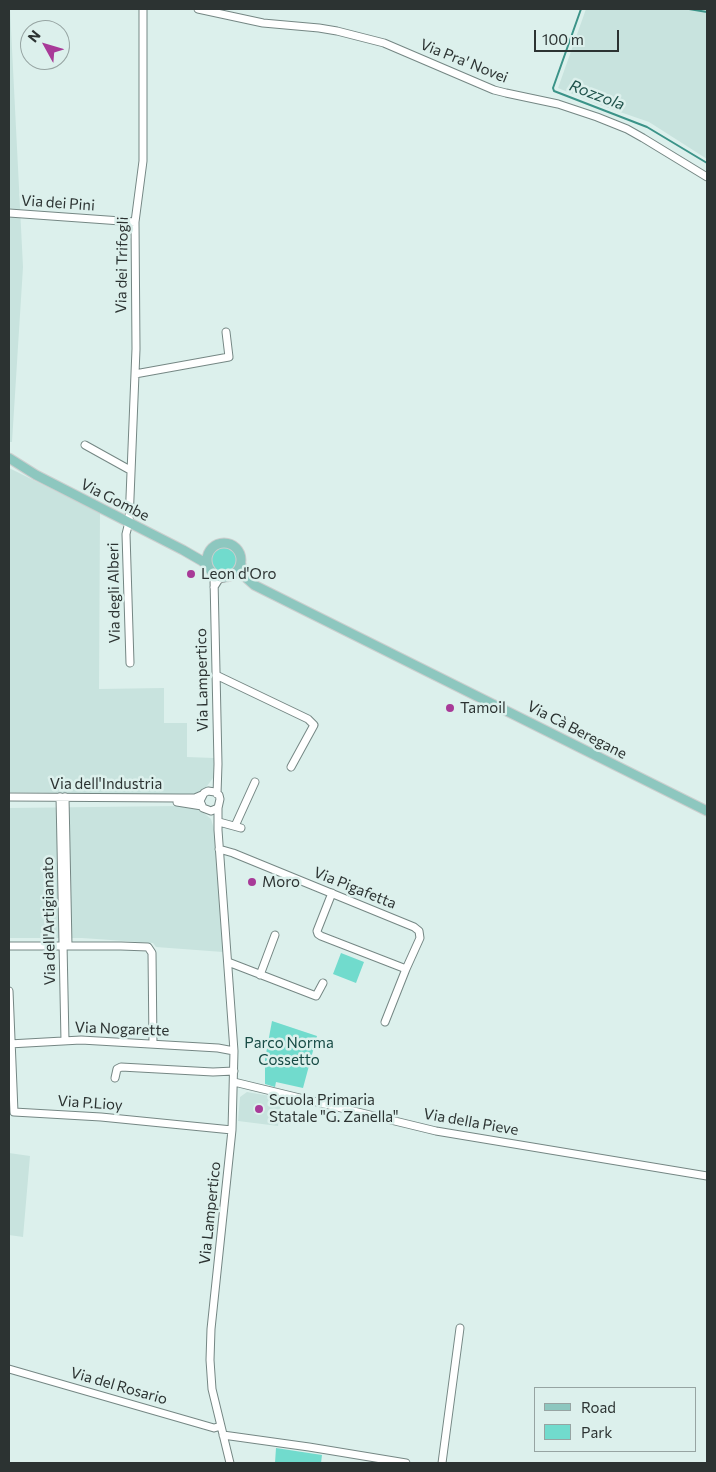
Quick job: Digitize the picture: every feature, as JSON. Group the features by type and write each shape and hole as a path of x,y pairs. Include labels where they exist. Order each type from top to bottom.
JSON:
{"main road":[{"name":"Via Gombe","path":"9,458 36,475 183,550 202,561 210,570"},
{"path":"9,464 36,475"},
{"path":"183,550 194,553 225,543 234,546 240,554 242,571 245,577 254,585"},
{"path":"216,545 207,557 210,570 215,575 234,577 254,585"},
{"path":"226,577 237,572 241,564"},
{"name":"Via Cà Beregane","path":"254,585 707,811"}],"street":[{"name":"Via dei Trifogli","path":"129,522 135,374 135,222 142,162 143,9"},
{"name":"Via Pra' Novei","path":"198,9 262,23 319,28 378,41 494,90 558,104 596,117 643,138 707,177"},
{"name":"Via dei Pini","path":"9,213 135,222"},
{"path":"135,374 229,357 226,332"},
{"path":"85,445 130,470"},
{"name":"Via degli Alberi","path":"129,522 126,534 130,662"},
{"name":"Via Lampertico","path":"210,570 214,579 217,794 220,802 218,808 218,830 234,1050 232,1130 211,1328 210,1360 212,1389 230,1463"},
{"path":"214,587 219,579 226,577"},
{"path":"216,675 308,719 314,725 290,767"},
{"name":"Via Lampertico","path":"218,772 212,787 200,801 218,830"},
{"path":"219,822 238,827 255,782"},
{"path":"205,793 217,794"},
{"name":"Via dell'Industria","path":"9,801 195,798 205,793"},
{"name":"Via dell'Industria","path":"9,798 180,802 205,808"},
{"name":"Via dell'Artigianato","path":"62,799 66,946 65,1041"},
{"path":"205,808 214,810 218,808"},
{"name":"Via Pigafetta","path":"220,849 414,927 419,931 420,938 406,969"},
{"path":"332,893 317,930 318,934 406,969 385,1022"},
{"path":"260,975 275,936"},
{"path":"9,946 148,947 152,953 153,1044"},
{"path":"228,962 316,996 323,983"},
{"path":"9,991 10,1044"},
{"name":"Via Nogarette","path":"10,1044 81,1040 234,1050"},
{"name":"Via P.Lioy","path":"10,1044 14,1112 101,1117 232,1130"},
{"path":"115,1078 116,1070 121,1067 213,1072 234,1071"},
{"name":"Via della Pieve","path":"234,1082 436,1131 707,1176"},
{"path":"442,1463 460,1328"},
{"name":"Via del Rosario","path":"9,1369 214,1428 221,1426"},
{"path":"223,1435 406,1463"}],"shaded area":[{"path":"9,9 23,267 12,442 9,442"},
{"path":"586,9 707,9 707,159 649,122 558,88"},
{"path":"9,468 100,513 99,689 164,688 164,723 187,723 187,757 214,758 213,778 202,791 195,794 179,795 9,792"},
{"path":"178,806 198,808 211,819 215,832 223,952 156,947 153,943 82,938 9,938 9,808"},
{"name":"Scuola Primaria Statale \"G. Zanella\"","path":"247,1092 282,1098 278,1126 238,1121 240,1097"},
{"path":"9,1153 30,1156 23,1237 9,1235"}],"green space":[{"path":"224,547 233,551 237,560 233,569 224,573 215,569 211,560 215,551"},
{"path":"341,953 364,962 356,983 333,974"},
{"name":"Parco Norma Cossetto","path":"272,1021 317,1036 303,1088 276,1082 275,1087 265,1084 265,1059"},
{"path":"276,1448 322,1455 321,1463 275,1463"}],"waterway":[{"name":"Rozzola","path":"581,9 553,88 554,91 647,127 707,163"},
{"path":"689,9 707,12"}],"place":[{"name":"Leon d'Oro","path":"191,574"},
{"name":"Tamoil","path":"450,708"},
{"name":"Moro","path":"252,882"},
{"name":"Scuola Primaria Statale \"G. Zanella\"","path":"259,1109"}]}
